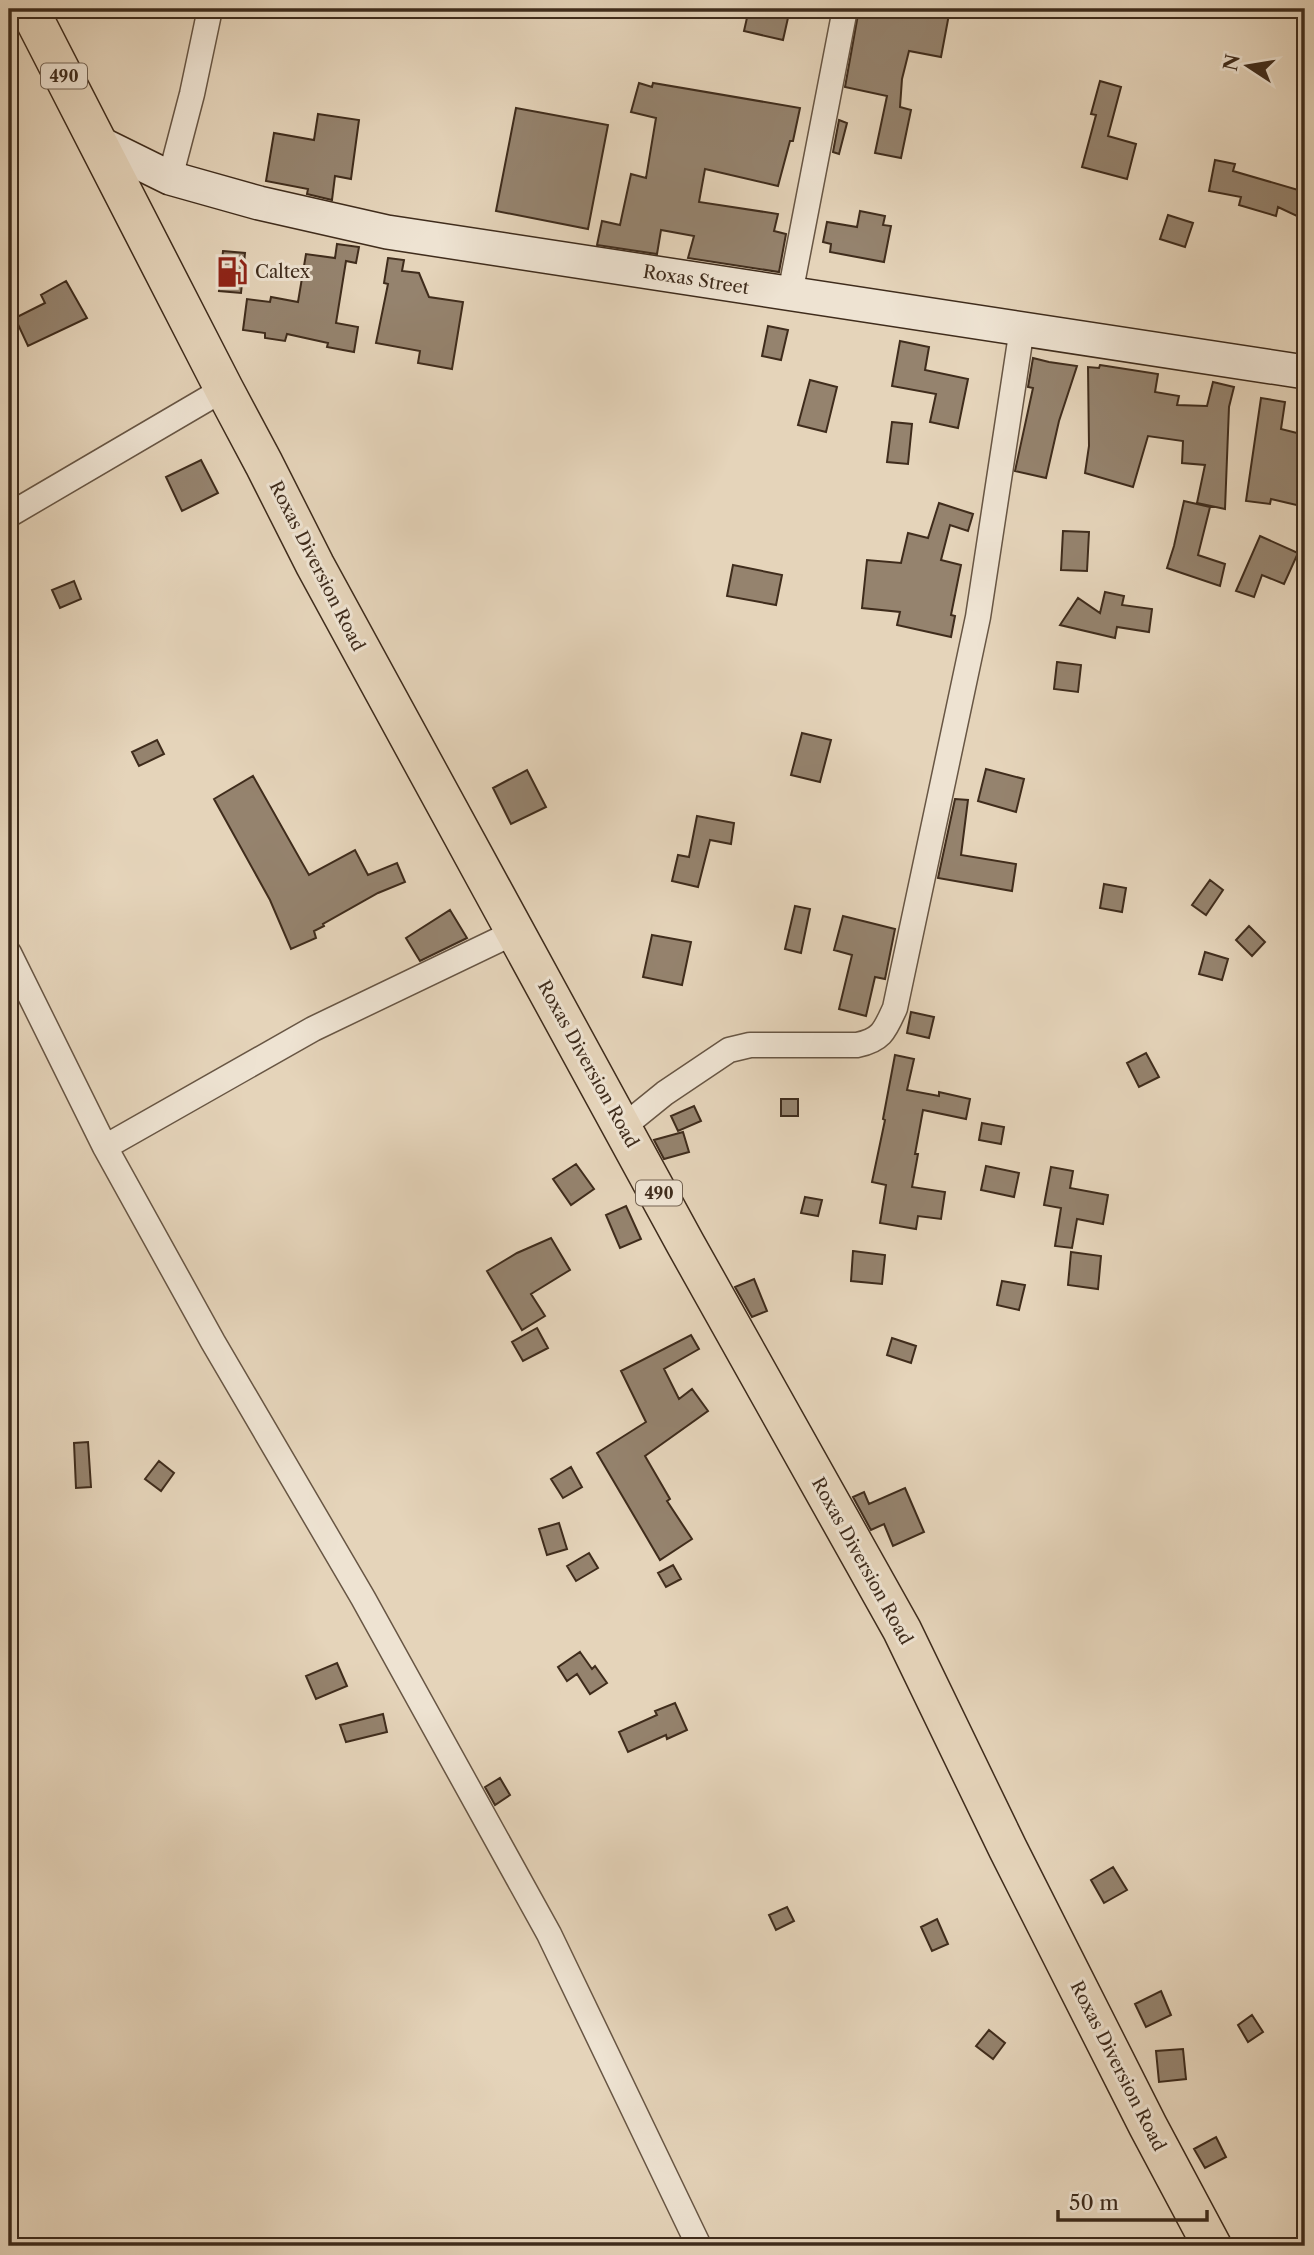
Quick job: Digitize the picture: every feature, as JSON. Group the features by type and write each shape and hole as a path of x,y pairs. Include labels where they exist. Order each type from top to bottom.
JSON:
{"main road":[{"name":"490","path":"29,9 99,143"},
{"name":"Roxas Street","path":"99,143 170,178 259,203 387,232 1305,372"},
{"name":"Roxas Diversion Road","path":"99,143 315,565 685,1243 902,1630 1129,2090 1212,2246"}],"street":[{"path":"170,178 210,9"},
{"path":"790,294 845,9"},
{"path":"623,1127 665,1093 729,1050 750,1045 857,1045 873,1042 884,1031 895,1008 978,617 1022,328"},
{"path":"9,515 224,389"},
{"path":"105,1147 313,1029 515,932"},
{"path":"9,953 105,1147 213,1342 363,1598 549,1934 699,2246"}],"building":[{"path":"749,9 790,9 783,40 744,31"},
{"path":"859,9 950,9 941,57 909,51 902,79 900,107 911,110 901,158 875,153 887,96 845,87"},
{"path":"1100,81 1121,87 1108,136 1136,144 1127,179 1082,167 1096,115 1091,114"},
{"path":"639,83 652,87 653,83 800,108 793,141 790,141 778,186 705,169 699,202 778,214 774,231 786,234 779,272 688,258 694,236 661,230 657,254 597,245 602,221 620,225 631,174 646,178 656,118 631,112"},
{"path":"516,108 608,125 588,229 496,211"},
{"path":"318,114 359,120 351,179 335,176 332,200 307,194 308,189 266,181 274,133 314,140"},
{"path":"839,120 847,123 839,154 833,152"},
{"path":"1215,160 1235,164 1233,171 1305,192 1305,205 1299,217 1278,207 1276,216 1239,205 1241,197 1209,191"},
{"path":"860,211 885,216 883,225 891,226 884,262 830,252 831,244 823,242 827,222 857,227"},
{"path":"1168,215 1193,223 1185,247 1160,239"},
{"path":"337,244 359,247 356,263 346,261 336,323 358,327 354,352 327,347 328,343 287,334 285,341 265,338 265,333 243,330 247,299 270,302 271,297 298,302 306,254 335,258"},
{"name":"Caltex","path":"223,251 245,253 241,293 219,291"},
{"path":"388,258 404,260 402,271 419,273 429,297 463,302 452,369 418,363 420,351 376,343 388,284 384,283"},
{"path":"66,281 87,318 28,346 15,318 45,303 41,295"},
{"path":"768,326 788,330 781,360 762,356"},
{"path":"900,341 929,347 925,370 968,379 958,428 930,422 936,394 892,386"},
{"path":"1033,358 1077,366 1059,421 1046,478 1015,471 1033,388 1028,387"},
{"path":"1100,365 1158,374 1155,392 1179,396 1177,405 1207,406 1213,382 1234,387 1229,407 1225,509 1197,503 1205,465 1182,463 1183,441 1148,436 1133,487 1085,473 1089,446 1088,367 1099,368"},
{"path":"810,380 837,387 826,432 798,425"},
{"path":"1261,398 1285,402 1281,429 1305,435 1305,507 1271,499 1270,504 1246,501"},
{"path":"892,422 912,424 908,464 887,462"},
{"path":"201,460 218,493 182,511 166,477"},
{"path":"1184,501 1210,507 1198,555 1225,564 1220,586 1167,568"},
{"path":"939,503 973,514 968,531 950,525 941,560 961,565 951,615 955,616 951,637 897,625 900,612 862,608 867,560 901,563 908,533 928,538"},
{"path":"1063,531 1089,532 1087,571 1061,570"},
{"path":"1260,536 1298,553 1284,584 1262,575 1254,597 1236,591"},
{"path":"733,565 782,575 776,605 727,596"},
{"path":"74,581 81,599 60,608 52,590"},
{"path":"1105,592 1124,596 1122,605 1152,609 1149,632 1117,627 1115,638 1060,625 1078,598 1100,613"},
{"path":"1057,662 1081,665 1078,692 1054,689"},
{"path":"802,733 831,740 820,782 791,775"},
{"path":"157,740 164,754 139,766 132,752"},
{"path":"986,769 1024,779 1016,812 978,801"},
{"path":"527,770 546,807 511,824 493,788"},
{"path":"253,776 309,875 355,850 368,875 397,863 405,882 378,893 323,924 324,926 314,931 316,938 291,949 270,900 214,799"},
{"path":"955,799 968,800 961,855 1016,864 1012,891 938,878"},
{"path":"697,816 734,823 731,844 710,840 698,887 672,881 678,855 689,857"},
{"path":"1210,880 1223,890 1206,915 1192,905"},
{"path":"1104,884 1126,888 1122,912 1100,908"},
{"path":"795,906 810,909 801,953 785,949"},
{"path":"450,910 467,938 420,961 406,938"},
{"path":"843,916 895,929 885,979 875,977 866,1016 839,1009 852,955 834,950"},
{"path":"1249,926 1265,942 1252,956 1236,940"},
{"path":"652,935 691,942 682,985 643,977"},
{"path":"1205,952 1228,959 1222,980 1199,974"},
{"path":"911,1012 934,1017 929,1038 907,1033"},
{"path":"1146,1053 1159,1077 1139,1087 1127,1063"},
{"path":"895,1055 914,1059 907,1090 939,1096 939,1092 970,1099 966,1119 923,1110 912,1187 945,1192 941,1219 918,1216 916,1229 880,1223 886,1185 872,1182"},
{"path":"781,1099 798,1099 798,1116 781,1116"},
{"path":"694,1106 701,1121 678,1131 671,1116"},
{"path":"982,1123 1004,1127 1001,1144 979,1140"},
{"path":"683,1132 689,1152 664,1159 654,1140"},
{"path":"576,1164 594,1189 571,1205 553,1179"},
{"path":"986,1166 1019,1173 1014,1197 981,1190"},
{"path":"1051,1167 1073,1171 1070,1188 1108,1195 1103,1224 1077,1219 1072,1248 1055,1246 1061,1208 1044,1205"},
{"path":"805,1197 822,1200 818,1216 801,1213"},
{"path":"626,1206 641,1239 620,1248 606,1215"},
{"path":"551,1238 570,1270 531,1294 545,1316 522,1330 487,1271 517,1253"},
{"path":"853,1251 885,1255 882,1284 851,1281"},
{"path":"1071,1252 1101,1256 1098,1289 1068,1285"},
{"path":"754,1279 767,1311 752,1317 735,1287"},
{"path":"1002,1281 1025,1285 1019,1310 997,1305"},
{"path":"537,1328 548,1348 523,1361 512,1342"},
{"path":"691,1335 699,1349 664,1369 679,1399 692,1389 708,1411 645,1456 670,1499 667,1501 692,1539 660,1560 597,1453 646,1422 621,1371"},
{"path":"892,1338 916,1346 911,1363 887,1355"},
{"path":"88,1442 91,1487 76,1488 74,1443"},
{"path":"159,1461 174,1473 161,1491 145,1479"},
{"path":"571,1467 582,1487 563,1498 551,1479"},
{"path":"905,1488 924,1532 893,1546 884,1524 871,1530 853,1497 864,1492 869,1504"},
{"path":"559,1523 567,1549 547,1555 539,1529"},
{"path":"589,1553 598,1568 576,1581 567,1566"},
{"path":"673,1565 681,1579 666,1587 658,1573"},
{"path":"580,1652 592,1669 595,1666 607,1683 590,1694 577,1674 567,1681 558,1667"},
{"path":"337,1663 347,1686 316,1699 306,1676"},
{"path":"675,1703 687,1730 667,1739 666,1735 628,1752 619,1732 657,1715 655,1711"},
{"path":"383,1714 387,1732 346,1742 340,1725"},
{"path":"500,1778 510,1795 495,1805 485,1787"},
{"path":"1113,1867 1127,1890 1104,1903 1091,1880"},
{"path":"787,1907 794,1921 776,1930 769,1915"},
{"path":"937,1919 948,1944 932,1951 921,1927"},
{"path":"1161,1991 1171,2015 1146,2027 1135,2004"},
{"path":"1252,2015 1263,2032 1248,2042 1238,2025"},
{"path":"989,2030 1005,2043 993,2059 976,2046"},
{"path":"1183,2049 1186,2079 1159,2082 1156,2051"},
{"path":"1216,2137 1226,2157 1205,2168 1194,2149"}],"place":[{"name":"Caltex","path":"232,272"}]}
